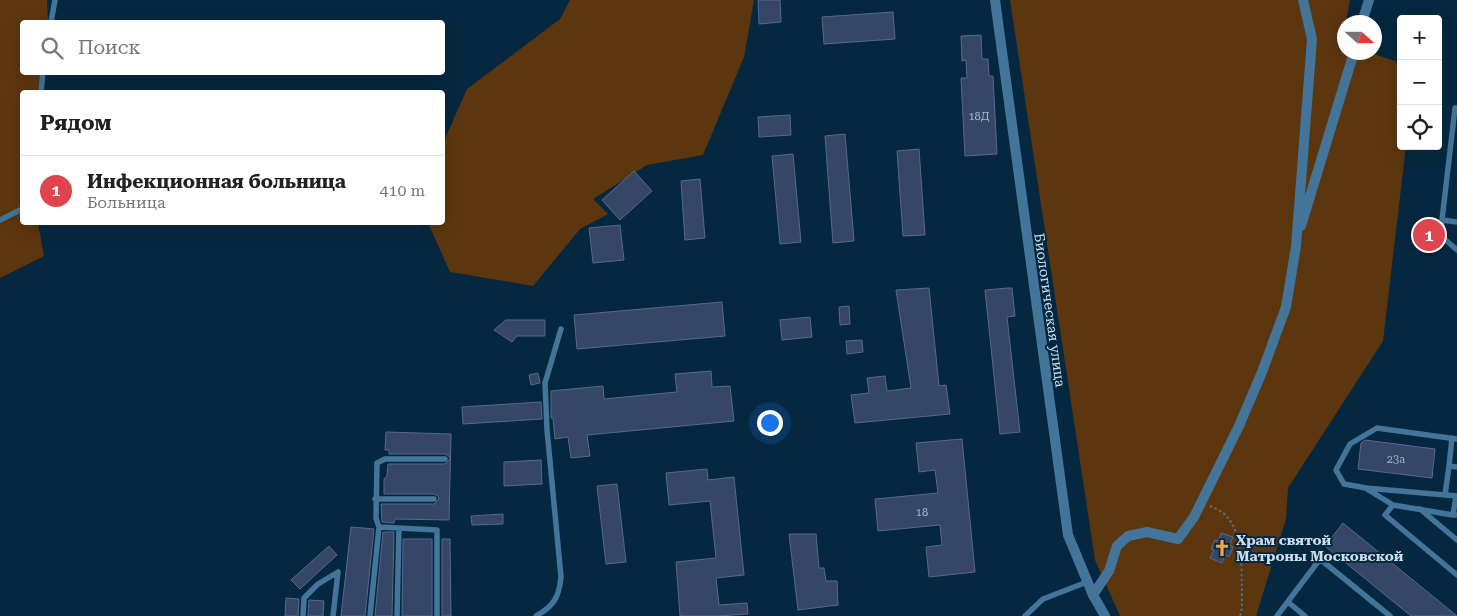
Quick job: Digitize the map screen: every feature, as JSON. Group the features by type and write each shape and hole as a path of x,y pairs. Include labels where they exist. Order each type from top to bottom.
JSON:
{"street":[{"name":"Биологическая улица","path":"994,0 1068,535 1087,582 1105,616"},
{"path":"1093,595 1109,571 1117,546 1128,536 1147,532 1178,539 1194,517 1239,426 1262,372 1286,307 1296,246 1312,39 1303,0"},
{"path":"1364,15 1368,0"},
{"path":"1296,246 1352,60"}],"lane":[{"path":"51,20 55,0"},
{"path":"41,90 43,75"},
{"path":"1457,108 1455,108 1442,220 1442,237 1457,250"},
{"path":"0,220 20,210"},
{"path":"1442,220 1457,222"},
{"path":"536,616 546,610 559,593 561,577 547,430 545,383 560,329"},
{"path":"1366,488 1393,505 1455,515 1457,496 1445,495 1366,488 1344,484 1336,470 1350,444 1377,428 1455,438 1445,495"},
{"path":"370,616 379,527 376,518 377,463 385,459 445,459"},
{"path":"1449,466 1457,467"},
{"path":"376,499 434,499"},
{"path":"1393,505 1385,515 1457,575"},
{"path":"1419,508 1457,540"},
{"path":"379,527 437,530 437,616"},
{"path":"396,616 399,529"},
{"path":"1278,616 1320,559 1390,616"},
{"path":"303,616 304,598 318,584 338,572 333,616"},
{"path":"1025,616 1043,599 1087,582"},
{"path":"1288,602 1305,616"}],"path":[{"path":"1202,501 1222,512 1230,520 1236,533 1240,555 1242,608 1240,616"}],"shaded area":[{"path":"0,0 47,0 48,20 20,20 20,75 41,75 38,90 20,90 20,225 38,225 44,256 0,278"},
{"path":"570,0 754,0 744,57 703,155 647,165 593,199 608,214 580,229 533,286 450,272 429,225 445,225 445,138 467,89 560,19"},
{"path":"1010,0 1350,0 1347,15 1337,15 1337,60 1382,60 1382,57 1397,62 1397,150 1406,150 1383,341 1288,488 1286,519 1256,616 1120,616 1095,560"}],"building":[{"path":"758,0 780,0 781,22 759,24"},
{"path":"893,12 895,39 824,44 822,17"},
{"path":"981,35 982,59 988,59 989,76 993,76 997,154 965,156 961,78 967,78 966,60 962,61 961,36"},
{"path":"790,115 791,135 759,137 758,117"},
{"path":"845,134 854,241 833,243 825,136"},
{"path":"919,149 925,235 903,236 897,151"},
{"path":"793,154 801,242 780,244 772,156"},
{"path":"634,171 652,191 620,220 602,200"},
{"path":"700,179 705,238 685,240 681,181"},
{"path":"620,225 624,260 593,263 589,228"},
{"path":"929,288 939,386 946,385 950,414 855,423 851,395 869,393 867,378 885,376 887,391 911,388 896,290"},
{"path":"1012,288 1015,316 1007,317 1020,432 1000,434 985,290"},
{"path":"722,302 725,336 577,349 574,315"},
{"path":"849,306 850,324 840,325 839,307"},
{"path":"810,317 812,337 782,340 780,320"},
{"path":"506,320 545,320 545,336 517,336 512,342 494,330"},
{"path":"862,340 863,352 847,354 846,341"},
{"path":"711,371 712,387 730,386 734,421 587,435 590,456 571,458 568,437 555,439 553,418 551,418 551,391 603,386 604,399 677,392 675,374"},
{"path":"538,373 540,383 531,385 529,375"},
{"path":"541,402 542,419 463,424 462,407"},
{"path":"386,432 451,434 449,520 395,519 394,523 382,522 381,504 434,504 439,499 434,494 384,494 384,479 387,476 388,464 445,464 450,459 445,454 389,454 389,450 385,450"},
{"path":"962,439 975,572 929,577 926,547 942,545 940,525 878,531 875,499 938,493 935,470 919,472 916,443"},
{"path":"1365,440 1435,449 1432,478 1358,469 1361,443"},
{"path":"541,460 542,484 504,486 504,462"},
{"path":"707,469 708,480 734,477 744,575 716,578 719,605 747,603 748,614 680,616 676,562 716,558 710,501 669,505 666,473"},
{"path":"617,484 626,562 606,564 597,486"},
{"path":"503,514 503,524 472,525 471,516"},
{"path":"1343,523 1457,616 1411,616 1325,546"},
{"path":"351,527 374,529 365,616 341,616"},
{"path":"383,532 394,532 392,616 375,616"},
{"name":"Храм святой Матроны Московской","path":"1221,533 1233,537 1230,545 1233,547 1229,557 1225,555 1222,563 1210,558 1214,550 1211,549 1215,540 1218,541"},
{"path":"789,534 816,534 819,568 824,568 826,581 837,581 838,605 798,610"},
{"path":"403,539 432,539 432,616 402,616"},
{"path":"442,539 450,539 451,616 442,616"},
{"path":"329,546 337,555 300,589 291,580"},
{"path":"286,598 299,599 298,616 285,616"},
{"path":"309,600 324,601 323,616 308,616"}],"place":[{"name":"Инфекционная больница","path":"1429,235"},
{"name":"Храм святой Матроны Московской","path":"1222,548"}]}
